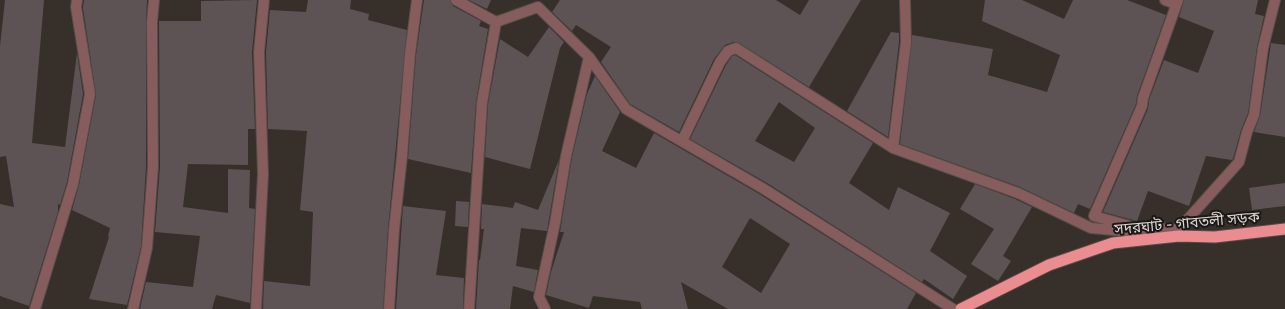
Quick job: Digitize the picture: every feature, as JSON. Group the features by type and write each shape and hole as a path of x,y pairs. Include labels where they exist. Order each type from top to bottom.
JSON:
{"highway":[{"name":"সদরঘাট - গাবতলী সড়ক","path":"961,309 1049,265 1113,243 1179,233 1215,237 1285,228"}],"street":[{"path":"36,309 73,184 90,94 76,0"},
{"path":"134,309 147,248 154,168 152,22 154,0"},
{"path":"256,309 263,174 259,52 264,0"},
{"path":"389,309 394,230 402,156 410,54 417,0"},
{"path":"456,0 496,22"},
{"path":"893,148 906,42 905,0"},
{"path":"1165,0 1177,2 1143,98 1142,106 1094,216 1137,228 1179,233"},
{"path":"1179,233 1239,162 1247,132 1254,115 1263,48 1275,0"},
{"path":"496,22 540,4 589,57 626,109 764,189 953,309"},
{"path":"469,309 482,102 496,22"},
{"path":"682,141 720,62 728,51 736,48 893,148 1018,193 1091,228 1179,233"},
{"path":"545,309 539,297 555,223 566,156 589,57"}],"building":[{"path":"5,0 44,0 32,143 65,147 77,53 83,94 67,182 60,205 58,204 58,212 29,306 0,296 0,204 14,207 6,156 0,157 0,46"},
{"path":"84,0 147,0 146,167 141,247 127,305 89,299 109,237 110,228 72,210 79,185 96,95 83,8"},
{"path":"257,0 252,52 255,129 248,129 248,165 188,164 183,207 228,213 228,169 250,170 249,208 255,209 250,303 216,295 212,309 140,309 146,282 193,287 200,236 155,232 160,167 159,21 201,21 201,1"},
{"path":"308,0 351,0 350,9 369,14 368,20 407,30 388,229 383,309 263,309 264,281 310,286 313,212 300,210 307,131 268,129 266,52 270,10 306,12"},
{"path":"424,0 450,0 453,6 481,21 479,26 488,29 476,102 471,173 408,159 416,55"},
{"path":"469,0 491,0 487,9"},
{"path":"560,0 776,0 800,15 809,0 861,0 809,87 739,43 734,42 725,45 714,59 679,132 630,104 601,62 611,47 576,25 572,31 552,12"},
{"path":"985,0 1022,0 1064,19 1073,0 1127,0 1166,15 1137,96 1136,104 1090,209 1078,204 1074,213 1020,187 900,144 912,35 993,49 988,75 1047,92 1060,55 982,21"},
{"path":"1184,0 1258,0 1255,14 1264,16 1257,47 1248,113 1241,130 1233,159 1206,156 1189,206 1148,191 1137,221 1103,212 1148,109 1149,100 1164,60 1198,73 1214,31 1179,17"},
{"path":"549,27 564,42 560,48 530,169 485,157 488,104 500,39 528,57"},
{"path":"891,32 899,33 899,42 888,137 847,111"},
{"path":"1271,43 1285,45 1285,137 1254,132 1260,116"},
{"path":"735,55 873,143 849,183 889,210 898,187 950,213 930,251 967,276 953,299 924,279 922,282 767,183 690,139 726,65 732,56","holes":["779,102 815,128 794,162 755,141"]},
{"path":"595,76 620,112 602,151 636,168 654,133 761,195 916,293 907,309 728,309 681,282 688,309 642,309 640,302 593,296 589,308 546,295 551,272 564,232 560,232 572,157 587,94","holes":["750,218 790,244 761,293 722,267"]},
{"path":"559,160 547,231 521,228 516,266 538,270 534,292 513,286 510,309 476,309 479,260 484,229 481,229 482,204 513,208 515,202 538,210"},
{"path":"1285,183 1285,206 1252,210 1249,188"},
{"path":"975,184 1032,207 1003,256 1011,261 998,281 971,264 994,229 960,209"},
{"path":"456,201 469,202 468,227 455,226"},
{"path":"403,206 446,211 436,275 464,278 463,309 396,309"}]}
